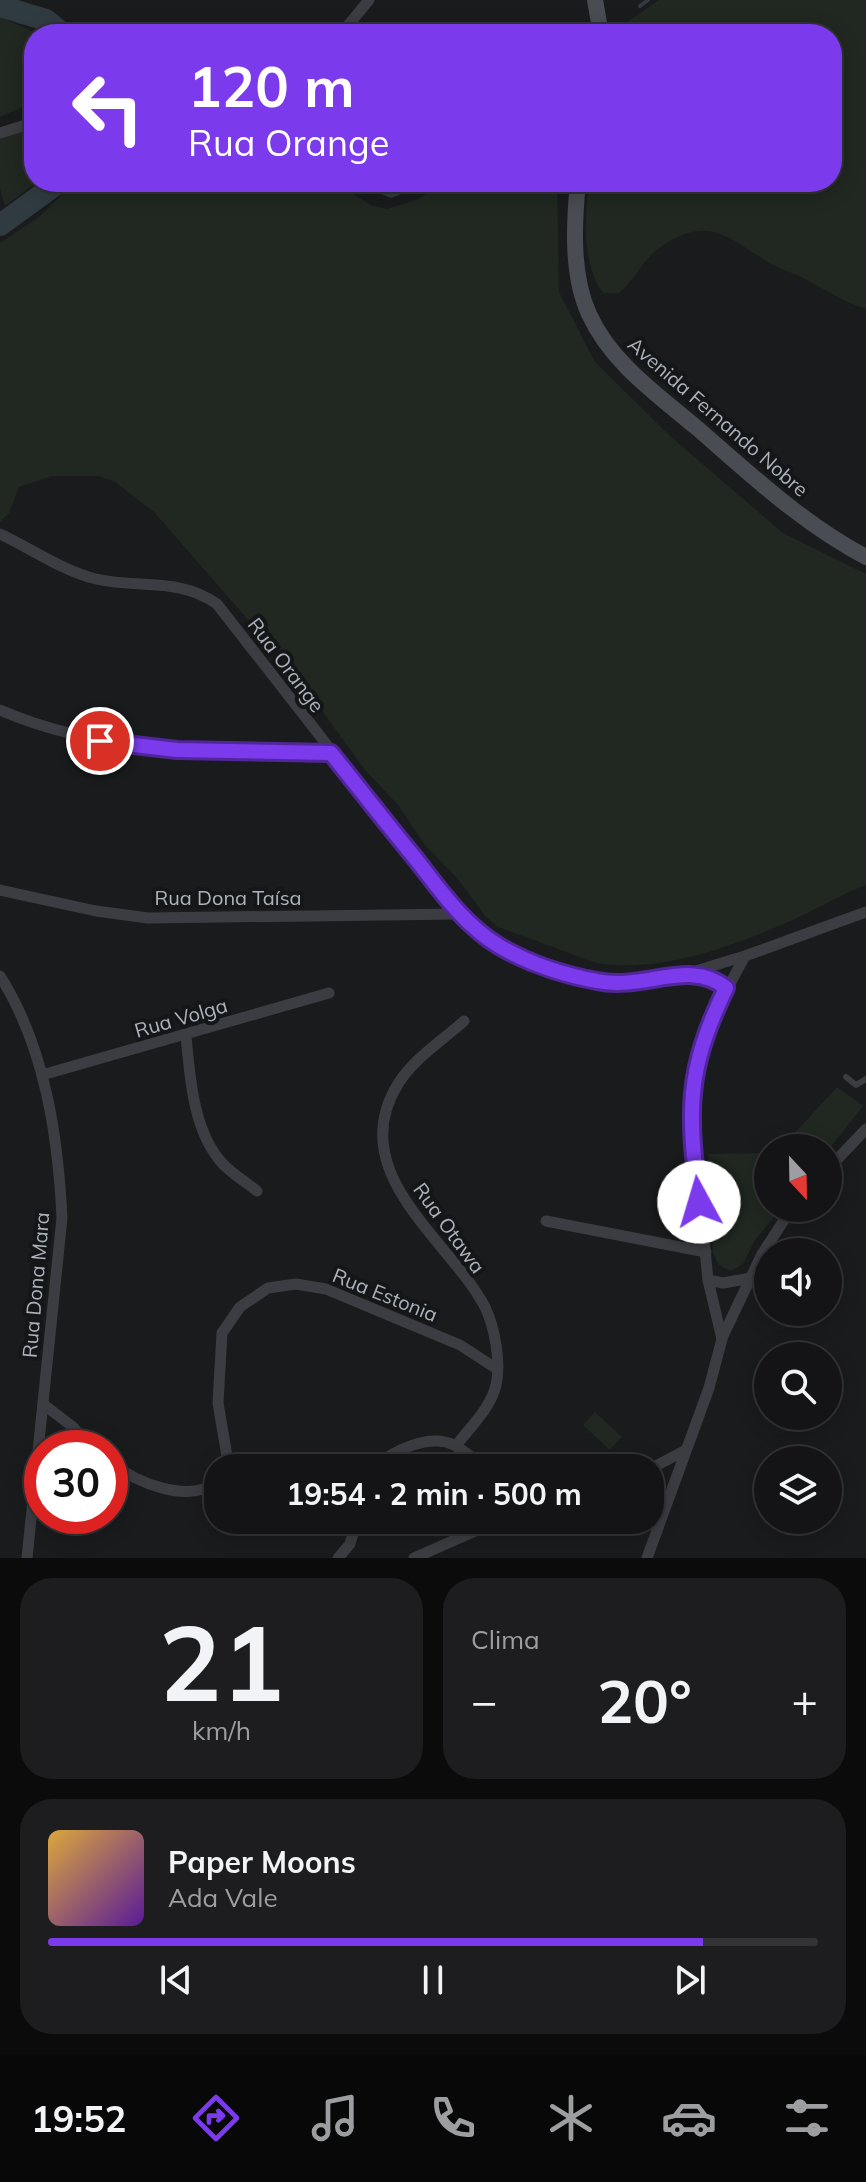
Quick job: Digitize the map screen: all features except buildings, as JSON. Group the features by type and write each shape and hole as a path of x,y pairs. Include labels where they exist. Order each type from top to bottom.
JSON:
{"main road":[{"path":"595,0 599,24"},
{"name":"Avenida Fernando Nobre","path":"577,192 577,267 588,313 606,343 630,371 767,489 806,520 866,557"}],"street":[{"path":"349,24 369,0"},
{"path":"0,133 24,126"},
{"name":"Rua Orange","path":"0,534 77,573 101,580 197,590 217,604 459,914 498,945 531,961 598,982 629,984 657,981 745,956"},
{"path":"0,710 63,734 145,748 331,753"},
{"name":"Rua Dona Taísa","path":"0,890 96,911 148,918 459,914"},
{"path":"722,1339 708,1280 690,1098 704,1032 745,956 865,914"},
{"path":"685,972 717,981 726,988"},
{"name":"Rua Dona Mara","path":"0,976 11,994 42,1075 54,1131 62,1218 27,1558"},
{"name":"Rua Volga","path":"42,1075 329,993"},
{"name":"Rua Otawa","path":"456,1446 486,1407 496,1387 492,1328 484,1307 421,1224 397,1186 386,1162 383,1140 387,1114 397,1084 464,1021"},
{"path":"186,1036 196,1104 214,1152 224,1166 257,1191"},
{"path":"842,1154 866,1129"},
{"path":"546,1221 706,1252"},
{"path":"647,1558 709,1388 722,1339 762,1254 783,1222"},
{"path":"708,1280 738,1282 751,1278"},
{"name":"Rua Estonia","path":"227,1454 218,1403 222,1333 240,1307 268,1288 296,1284 326,1289 460,1345 497,1369"},
{"path":"43,1404 76,1430"},
{"path":"391,1454 439,1440 467,1454"},
{"path":"664,1462 684,1451"},
{"path":"128,1475 162,1488 195,1491 204,1487"},
{"path":"338,1558 350,1544 353,1534"},
{"path":"414,1558 468,1534"}],"lane":[{"path":"846,1077 856,1085 866,1079"}],"shaded area":[{"path":"659,0 866,0 866,309 771,264 721,234 708,231 681,235 665,244 651,255 619,293 603,293 588,254 588,192 842,192 842,24 624,24"},
{"path":"0,17 24,27 24,106 0,117"},
{"path":"24,130 24,192 5,206 0,188 0,137"},
{"path":"65,192 350,192 371,205 387,209 430,192 557,192 559,292 595,362 670,436 783,533 866,574 866,885 798,918 719,949 645,964 597,963 498,927 424,844 399,806 365,770 296,675 154,512 115,482 99,476 52,476 19,487 9,513 0,522 0,243 40,216"},
{"path":"837,1087 863,1106 841,1134 794,1134"},
{"path":"754,1153 754,1222 770,1222 754,1238 743,1264 731,1271 719,1265 713,1253 708,1154"},
{"path":"595,1412 622,1437 610,1450 583,1425"}],"waterway":[{"path":"640,6 648,0"},
{"path":"0,6 51,24"},
{"path":"0,225 45,192"},
{"path":"382,192 391,196 401,192"}],"route":[{"path":"100,741 177,750 331,753 459,914 498,945 531,961 598,982 629,984 657,981 685,972 717,981 726,988 704,1032 695,1060 690,1098 699,1202"}]}
